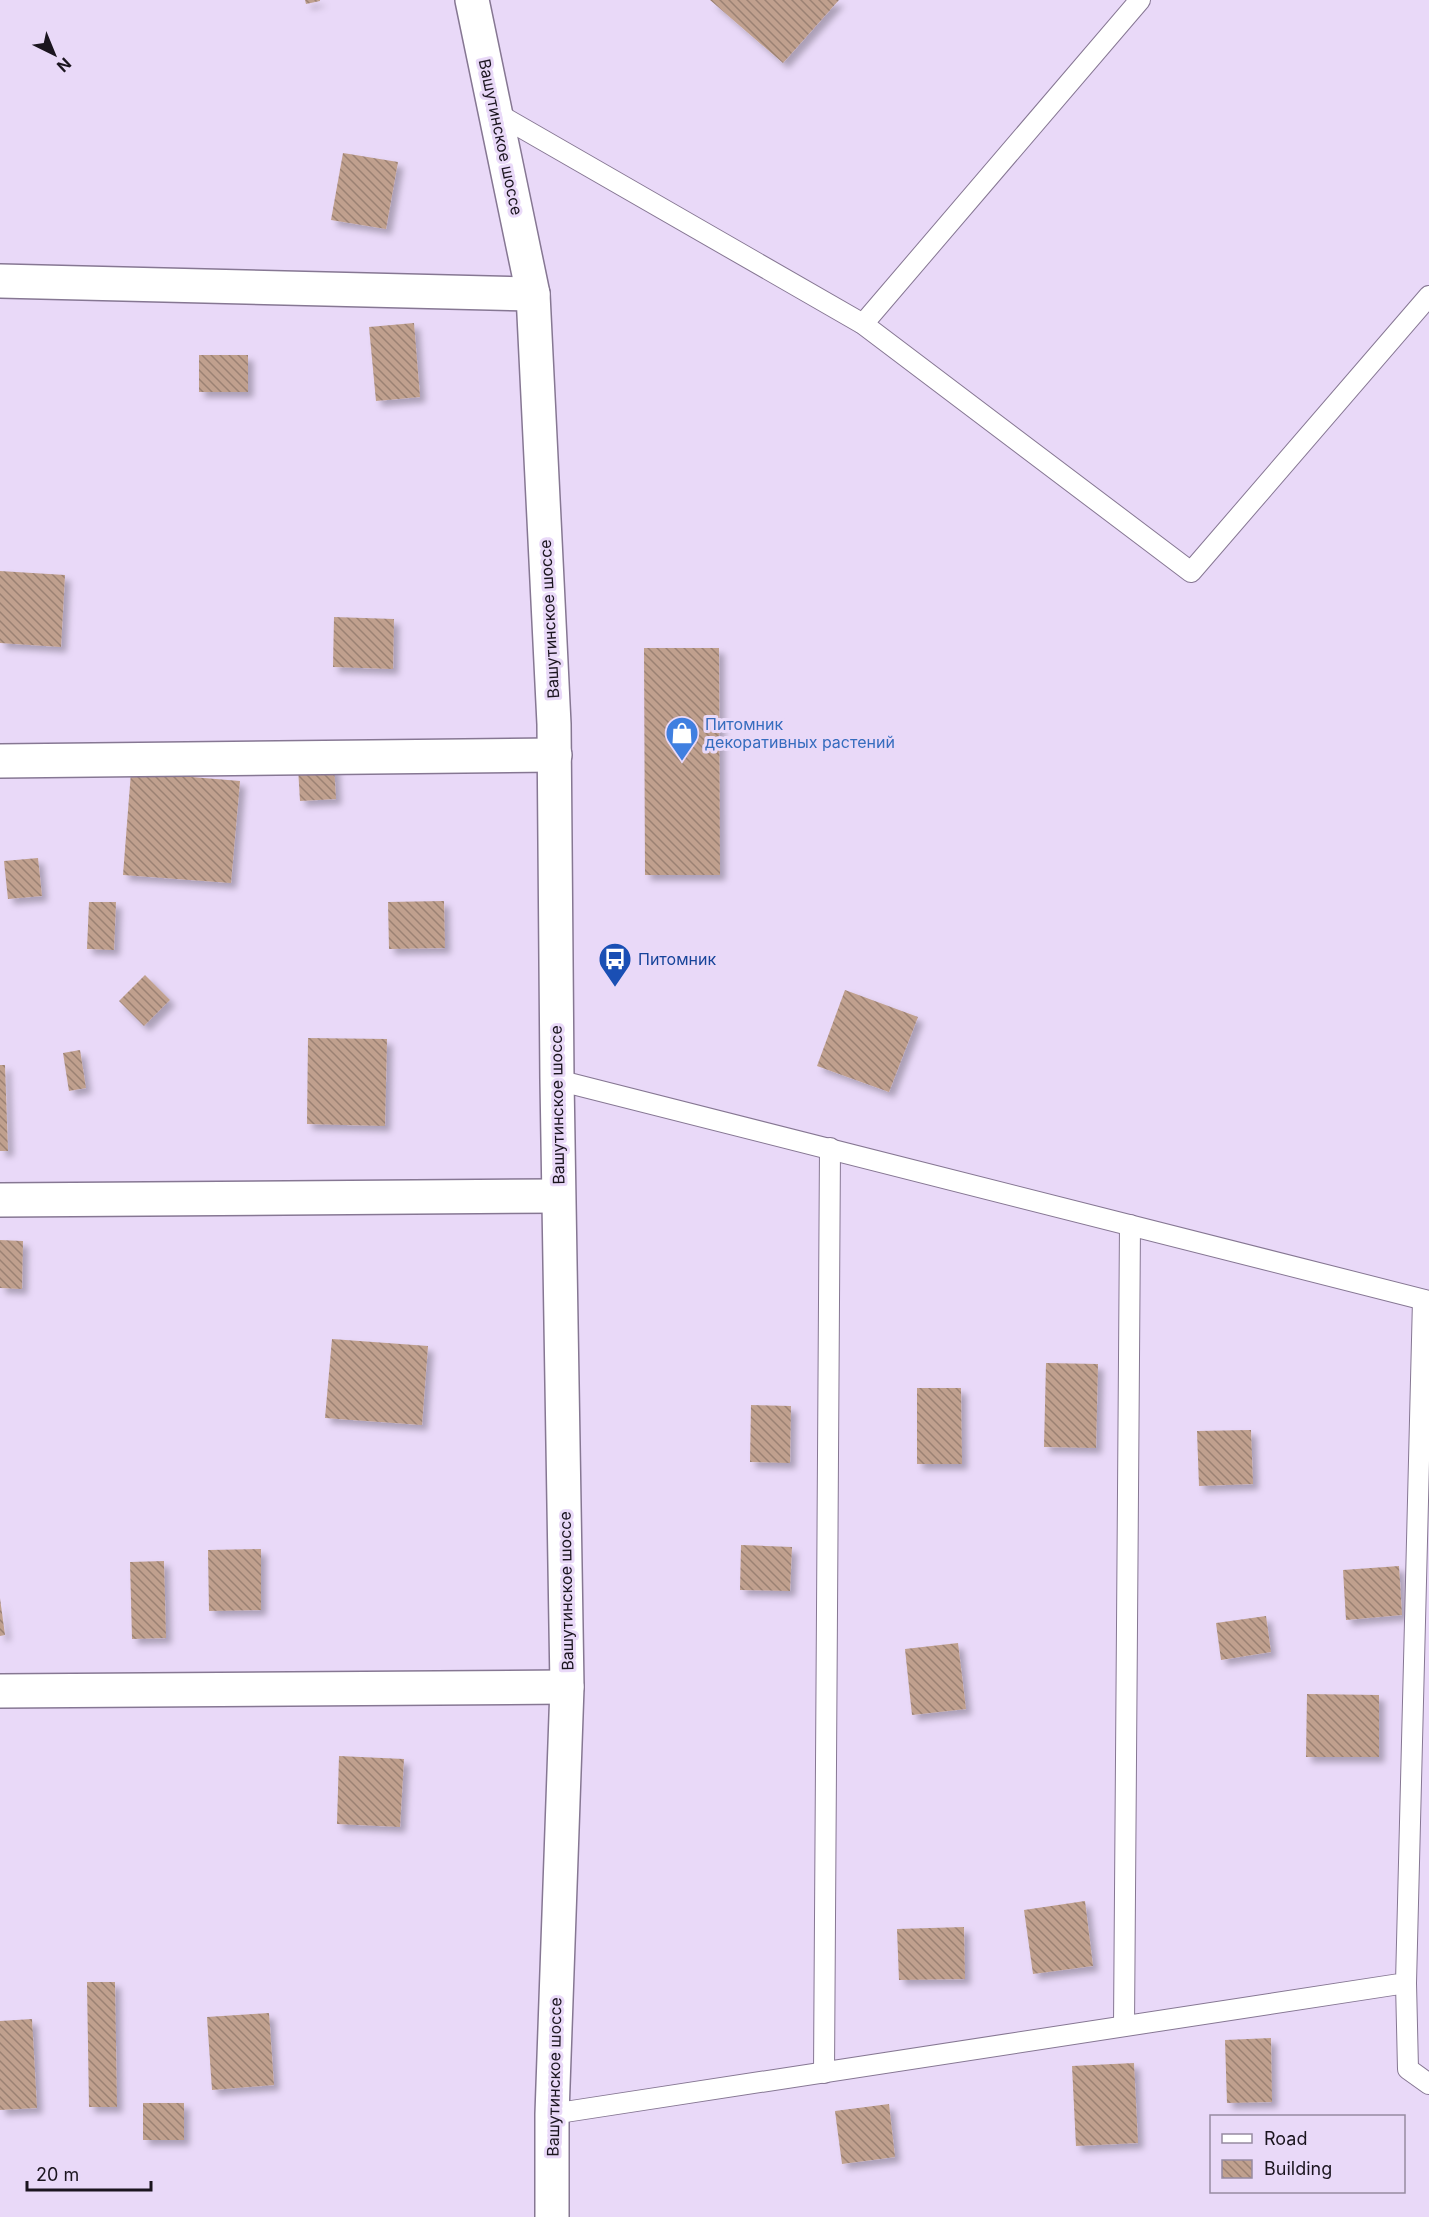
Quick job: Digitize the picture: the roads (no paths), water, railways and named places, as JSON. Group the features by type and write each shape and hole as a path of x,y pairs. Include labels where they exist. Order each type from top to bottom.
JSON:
{"street":[{"name":"Вашутинское шоссе","path":"472,0 533,294 555,755 558,1196 567,1687 552,2114 552,2217"},
{"path":"0,281 533,294"},
{"path":"0,761 555,755"},
{"path":"0,1200 558,1196"},
{"path":"0,1690 567,1687"}],"lane":[{"path":"863,324 1140,0"},
{"path":"496,114 863,324 1191,572 1429,296"},
{"path":"557,1080 1426,1300 1421,1713 1406,1983 1408,2069 1429,2084"},
{"path":"824,2073 830,1148"},
{"path":"1124,2026 1130,1225"},
{"path":"552,2114 1406,1983"}],"place":[{"name":"Питомник декоративных растений","path":"682,762"},
{"name":"Питомник","path":"615,988"}]}
